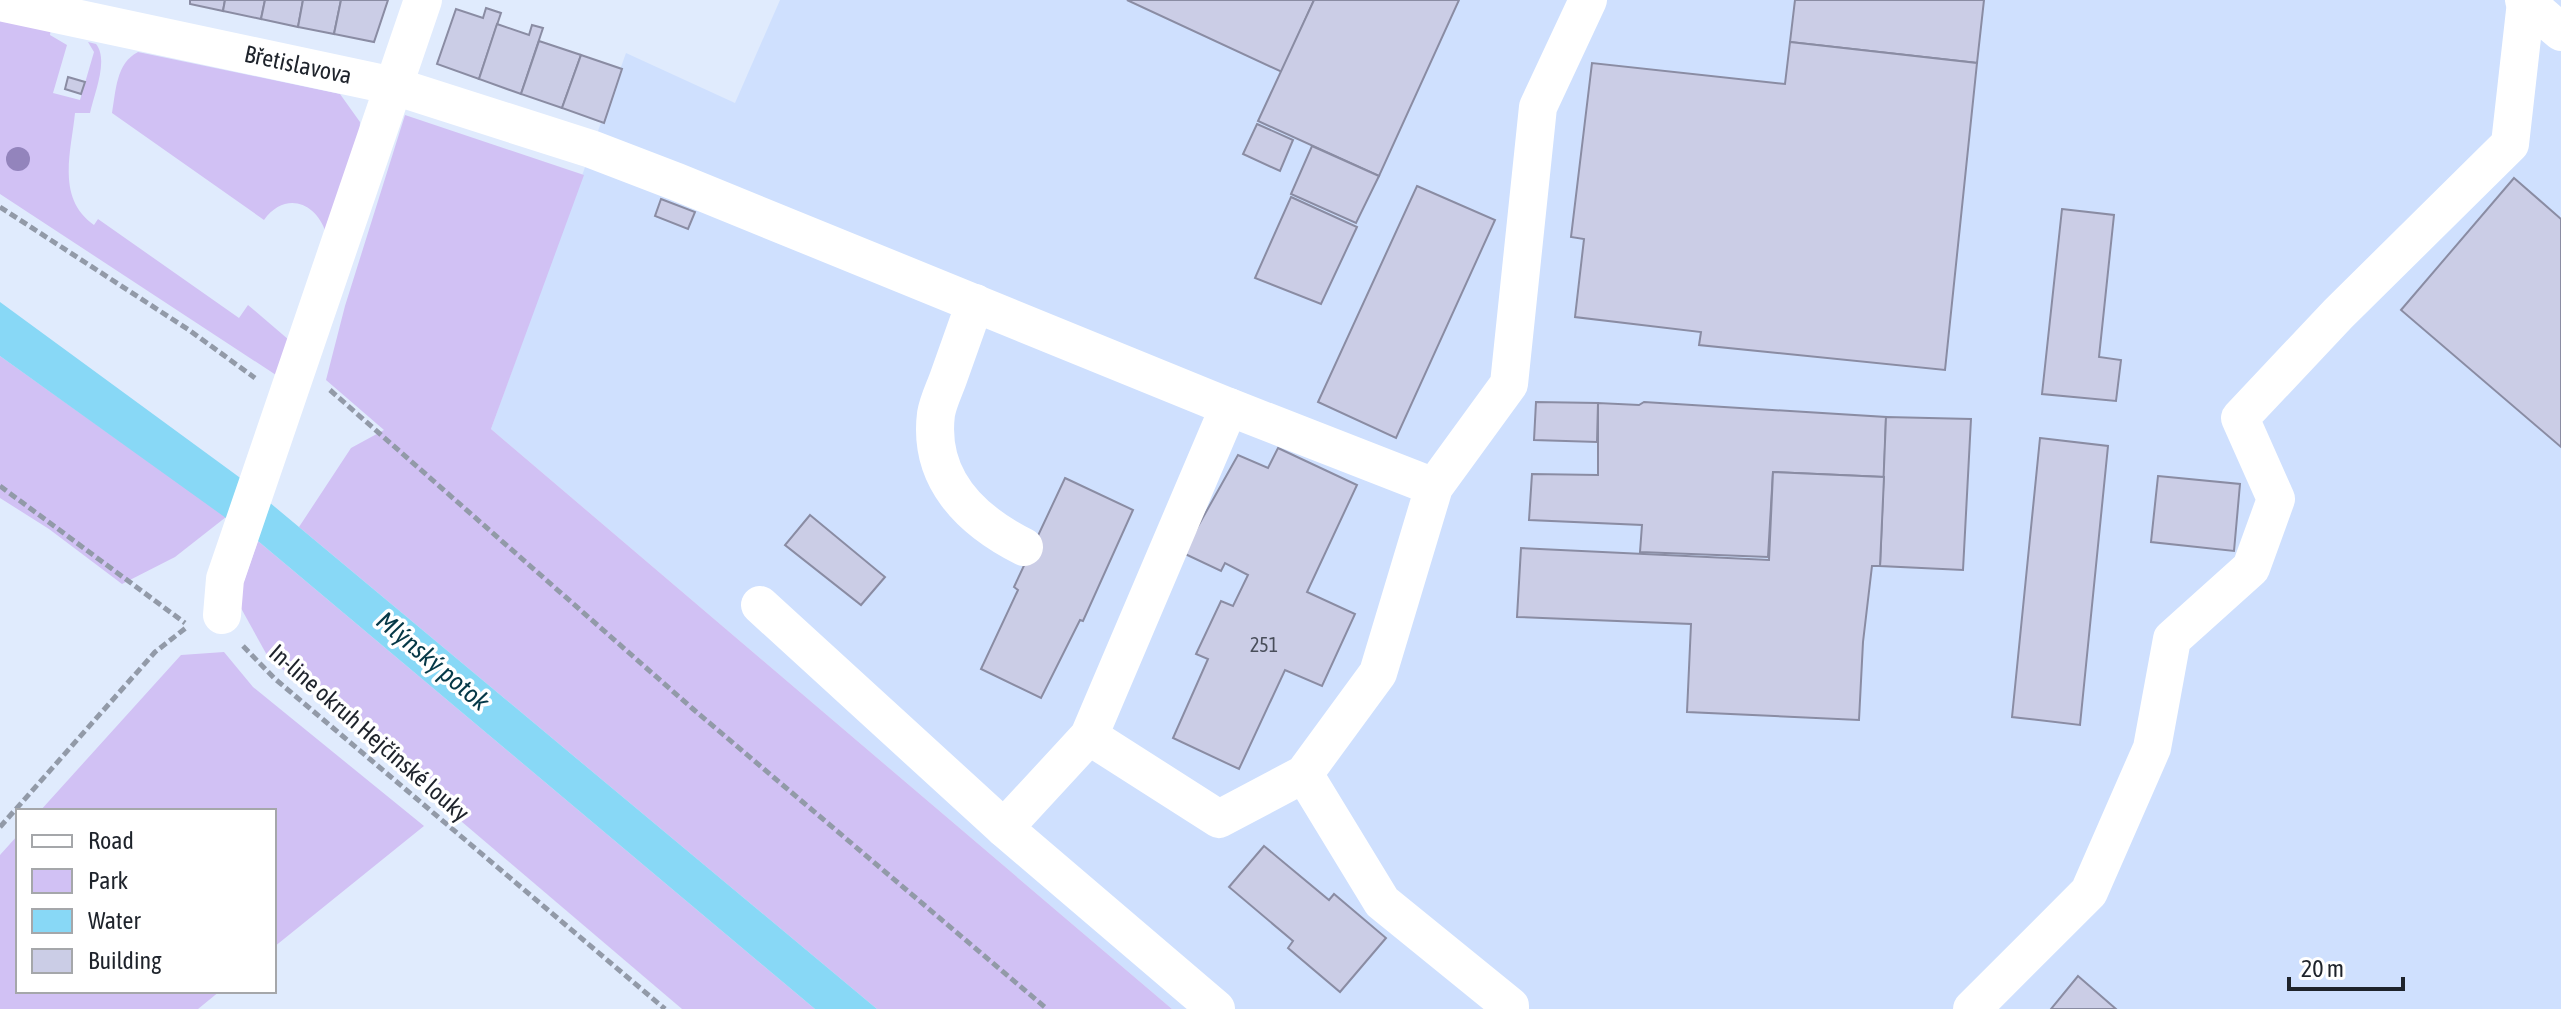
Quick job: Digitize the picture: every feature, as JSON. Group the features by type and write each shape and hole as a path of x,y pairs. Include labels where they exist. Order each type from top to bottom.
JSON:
{"street":[{"path":"212,607 274,440 423,0"},
{"path":"1089,736 1219,819 1304,774 1378,673 1434,487 1509,384 1538,107 1588,0"},
{"path":"2525,1 2561,32"},
{"path":"1972,1009 2089,892 2152,748 2172,639 2251,568 2276,499 2240,418 2338,314 2510,144 2525,1"},
{"name":"Břetislavova","path":"0,2 101,11 394,86 591,149 1434,487"},
{"path":"975,303 937,411 935,440 940,466 962,503 978,520 1024,547"},
{"path":"1004,828 1089,736 1229,407"},
{"path":"760,605 1004,828 1216,1009"},
{"path":"1304,774 1382,902 1510,1009"}],"path":[{"path":"0,207 189,330 287,402"},
{"path":"298,365 693,709 1047,1009"},
{"name":"In-line okruh Hejčínské louky","path":"0,486 212,607 274,678 665,1009"},
{"path":"0,827 155,652 212,607"}],"shaded area":[{"path":"780,0 2561,0 2561,1009 1172,1009 491,429 626,53 735,103"}],"green space":[{"path":"0,17 51,28 50,35 67,45 53,93 80,100 94,52 88,42 96,44 100,51 101,68 90,113 75,113 69,159 74,202 94,225 98,219 239,318 248,305 289,340 276,375 0,194"},
{"path":"138,52 340,94 360,122 359,144 326,233 315,214 299,204 281,205 264,220 112,113 121,70"},
{"path":"405,115 584,175 491,429 1172,1009 877,1009 299,527 351,448 384,430 326,380 345,306"},
{"path":"0,356 226,517 175,557 122,584 49,529 0,498"},
{"path":"258,541 815,1009 682,1009 268,657 237,601"},
{"path":"224,652 253,687 424,826 276,945 276,809 42,809 181,655"},
{"path":"16,837 16,993 218,993 198,1009 0,1009 0,855"}],"water":[{"name":"Mlýnský potok","path":"0,302 239,477 877,1009 815,1009 258,541 0,356"}],"building":[{"path":"190,0 225,0 223,11 190,4"},
{"path":"225,0 265,0 261,19 223,11"},
{"path":"265,0 303,0 298,27 261,19"},
{"path":"303,0 341,0 334,34 298,27"},
{"path":"341,0 388,0 374,42 334,34"},
{"path":"1127,0 1314,0 1282,72"},
{"path":"1314,0 1459,0 1379,176 1258,121"},
{"path":"1795,0 1984,0 1977,63 1790,42"},
{"path":"486,8 501,13 479,79 437,64 456,9 483,18"},
{"path":"497,24 529,35 532,25 543,28 521,94 479,79"},
{"path":"539,41 581,55 562,108 521,94"},
{"path":"1790,42 1977,63 1945,370 1699,345 1701,332 1575,317 1584,239 1571,237 1592,63 1785,84"},
{"path":"581,55 622,69 604,123 562,108"},
{"path":"68,77 85,82 81,94 65,89"},
{"path":"1257,124 1293,140 1280,171 1243,154"},
{"path":"1312,146 1379,176 1356,223 1291,194"},
{"path":"2514,178 2561,219 2561,447 2401,310"},
{"path":"1417,186 1495,220 1396,438 1318,402"},
{"path":"1291,197 1357,227 1321,304 1255,278"},
{"path":"661,199 695,212 688,229 655,216"},
{"path":"2062,209 2114,215 2099,357 2121,360 2116,401 2042,394"},
{"path":"1536,402 1598,403 1597,442 1534,440"},
{"path":"1644,402 1886,417 1884,477 1773,472 1768,557 1640,552 1642,525 1529,520 1532,474 1598,475 1598,403 1639,405"},
{"path":"1886,417 1971,419 1963,570 1880,566"},
{"path":"2040,438 2108,446 2080,725 2012,717"},
{"path":"1278,448 1357,485 1307,592 1355,614 1322,686 1285,670 1239,769 1173,738 1208,659 1196,654 1221,601 1233,606 1248,575 1225,563 1221,571 1183,553 1238,455 1268,468"},
{"path":"1773,472 1884,477 1880,566 1872,566 1863,642 1859,720 1687,712 1691,624 1517,617 1521,548 1769,560"},
{"path":"2158,476 2240,484 2234,551 2151,542"},
{"path":"1065,478 1133,510 1083,621 1080,620 1041,698 981,669 1018,590 1014,587"},
{"path":"810,515 885,577 861,605 785,545"},
{"path":"1264,846 1329,900 1334,894 1386,938 1340,992 1288,948 1293,941 1229,887"},
{"path":"2078,976 2116,1009 2051,1009"}]}
